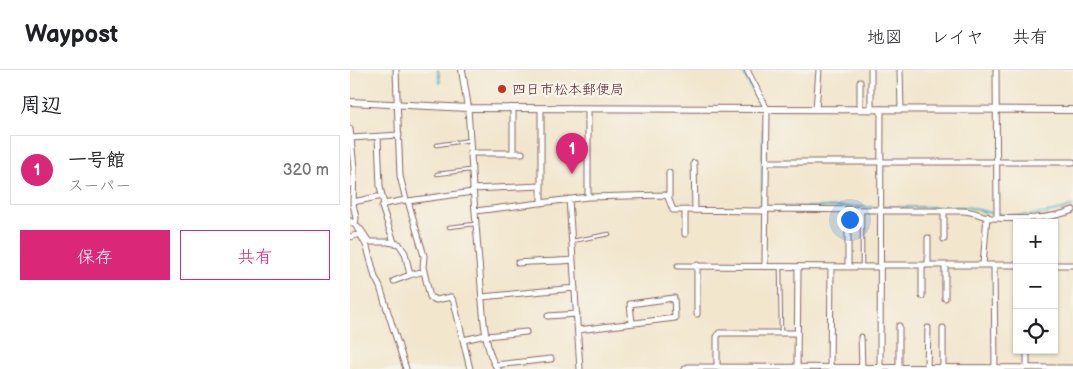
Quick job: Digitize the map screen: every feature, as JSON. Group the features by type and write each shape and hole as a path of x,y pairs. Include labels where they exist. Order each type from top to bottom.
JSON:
{"street":[{"path":"396,70 400,176 424,256 424,271 430,297 436,300 451,297 454,302 470,369"},
{"path":"462,70 468,108 471,170 486,336 496,367 552,359"},
{"path":"747,70 767,109 765,265"},
{"path":"816,109 819,70"},
{"path":"871,70 871,109"},
{"path":"900,70 901,109"},
{"path":"996,70 997,215"},
{"path":"860,82 860,109"},
{"path":"350,102 468,108 1073,110"},
{"path":"513,108 514,152"},
{"path":"541,108 541,202"},
{"path":"588,108 588,197"},
{"path":"880,368 881,108"},
{"path":"350,129 353,202 356,218 353,223"},
{"path":"351,138 399,135"},
{"path":"378,136 380,186 384,204 382,207 394,242"},
{"path":"470,152 522,152"},
{"path":"767,162 1073,162"},
{"path":"694,163 694,210"},
{"path":"669,173 669,198 673,210 862,210 881,208 974,212 987,216 997,215 1018,218 1050,216 1073,210"},
{"path":"384,204 473,190 541,186"},
{"path":"475,211 588,197 667,195 669,198"},
{"path":"353,202 382,196"},
{"path":"569,199 580,369"},
{"path":"685,210 685,234"},
{"path":"848,210 848,267"},
{"path":"944,211 944,239"},
{"path":"983,265 987,216"},
{"path":"353,223 367,247 375,277 380,287 406,369"},
{"path":"353,223 369,242 394,242 399,244 402,247 410,274"},
{"path":"350,238 360,234"},
{"path":"922,296 928,238"},
{"path":"518,263 573,260"},
{"path":"945,265 945,298"},
{"path":"994,265 995,368"},
{"path":"678,266 862,267 1013,265"},
{"path":"1058,265 1073,265"},
{"path":"697,266 697,314"},
{"path":"797,368 798,267"},
{"path":"830,369 831,267"},
{"path":"394,281 410,274 424,271"},
{"path":"482,297 575,288"},
{"path":"578,330 675,318 674,298 630,304 632,323"},
{"path":"548,316 577,314"},
{"path":"898,326 899,368"},
{"path":"927,368 928,328"},
{"path":"943,328 944,368"},
{"path":"463,340 526,332"},
{"path":"717,367 717,337 719,333 797,333"},
{"path":"861,337 861,368"},
{"path":"1026,368 1027,354"},
{"path":"685,369 688,367 830,369 1073,368"}],"lane":[{"path":"437,145 470,140"},
{"path":"437,174 471,170"},
{"path":"862,210 862,267"},
{"path":"449,227 476,224"},
{"path":"572,241 609,234"},
{"path":"780,266 781,333"}],"waterway":[{"path":"438,70 440,83"},
{"path":"742,70 758,101"},
{"path":"763,115 763,203"},
{"path":"782,207 966,207 1001,215 1022,215 1055,212 1073,206"}],"place":[{"name":"四日市松本郵便局","path":"502,89"},
{"name":"一号館","path":"572,174"}]}
